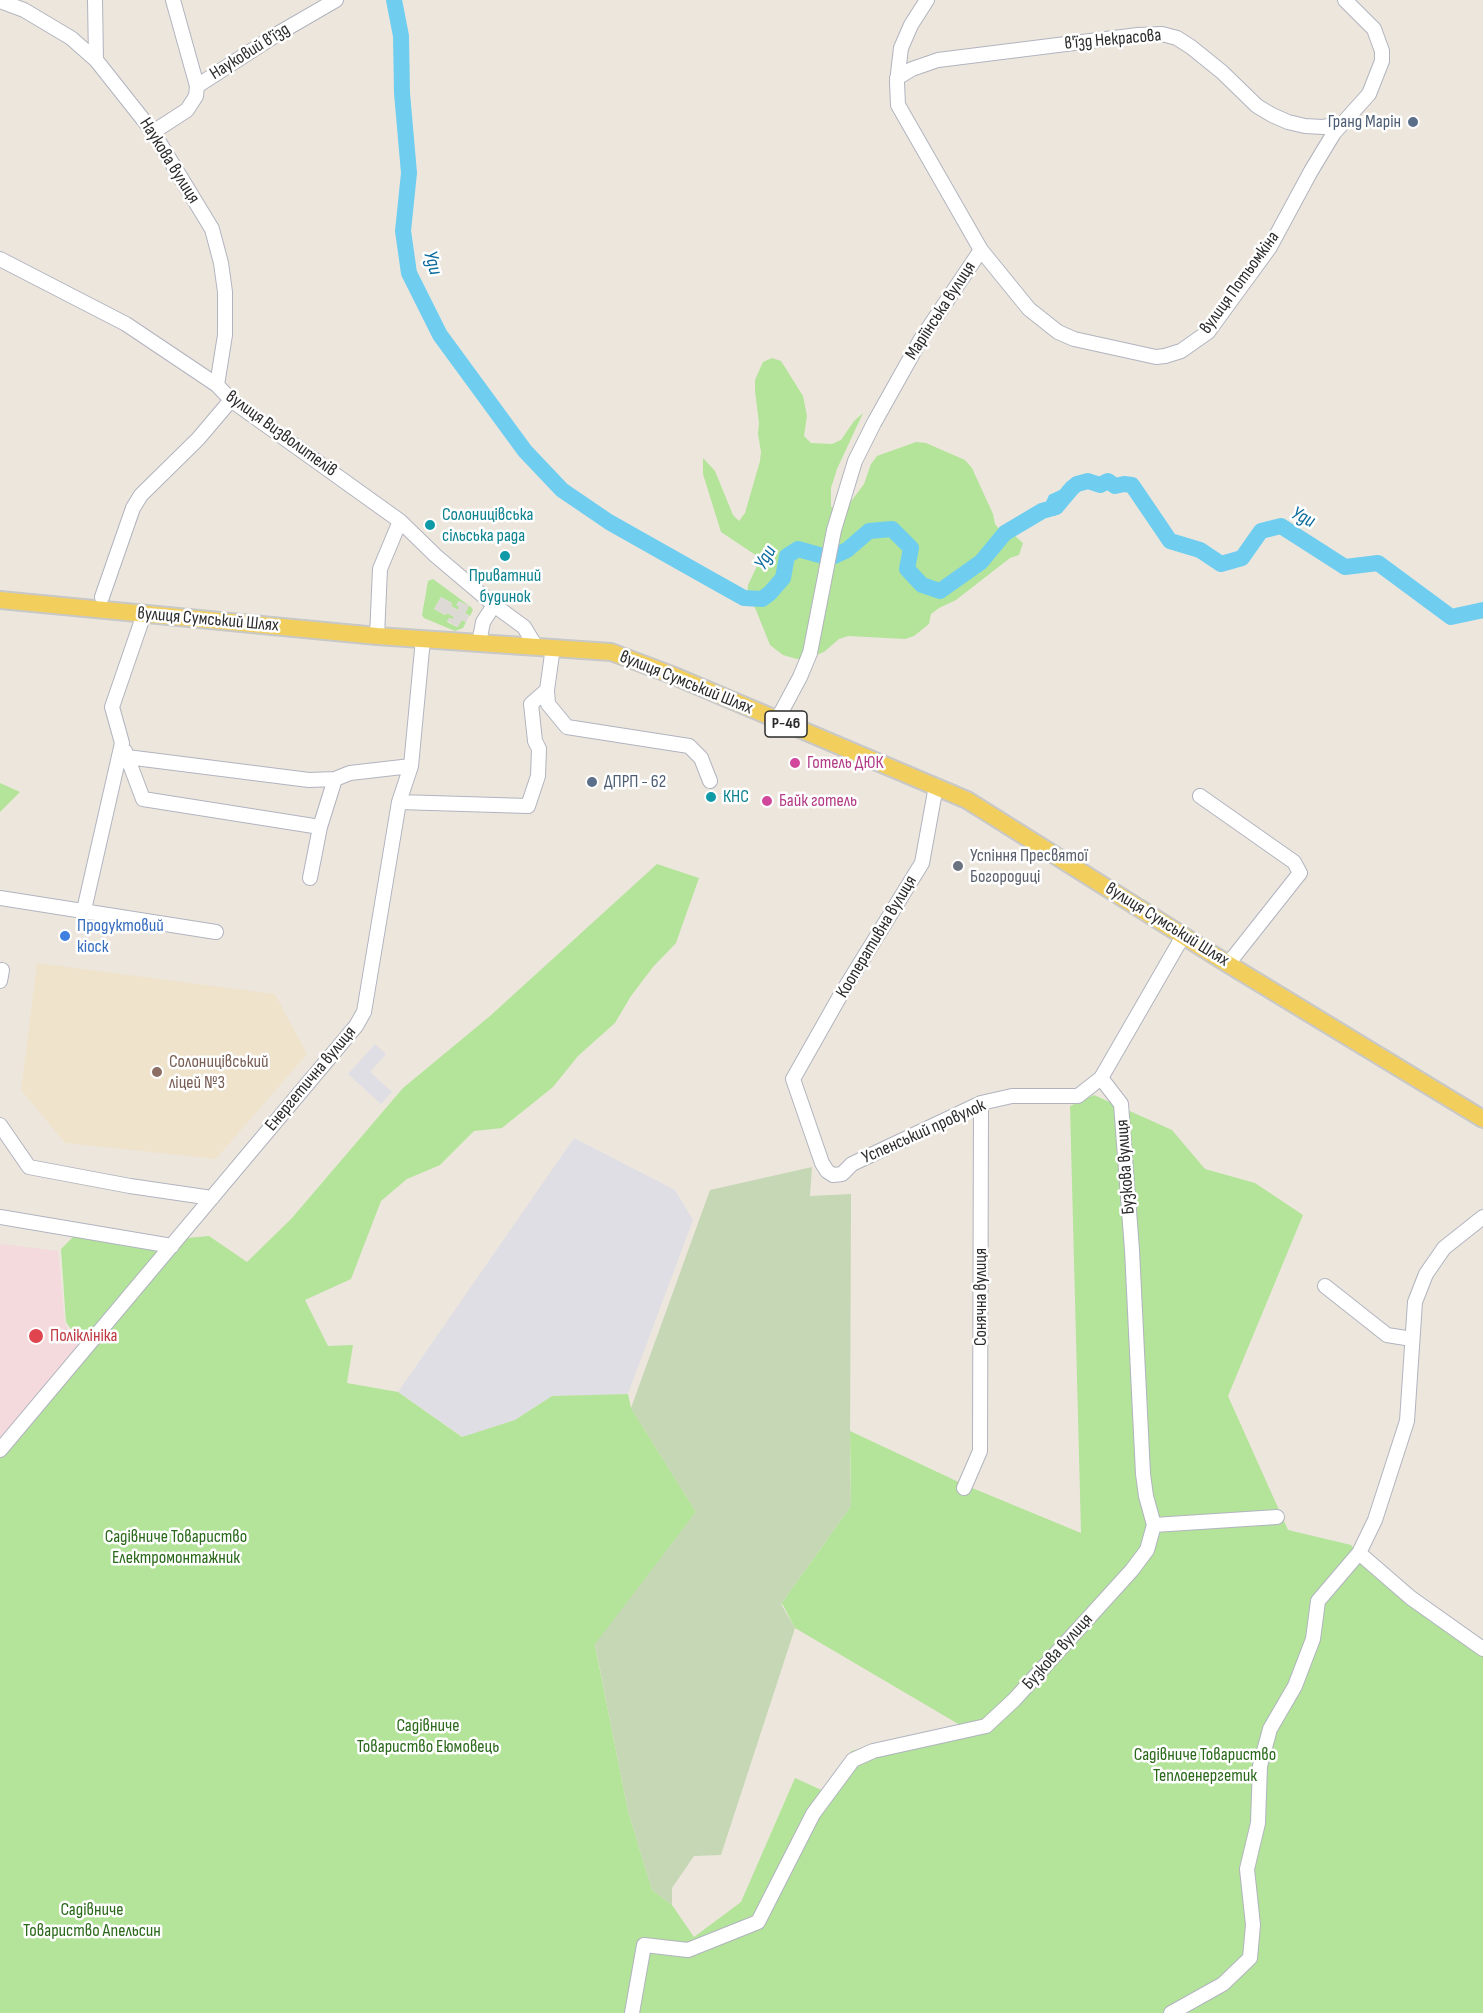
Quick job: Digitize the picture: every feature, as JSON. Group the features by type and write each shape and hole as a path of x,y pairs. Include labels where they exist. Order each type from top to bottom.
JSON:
{"main road":[{"name":"вулиця Сумський Шлях","path":"0,600 377,636 611,652 672,675 967,800 1228,964 1483,1119"}],"street":[{"path":"95,0 96,60"},
{"name":"Науковий в'їзд","path":"153,132 188,110 196,96 197,86 173,0"},
{"name":"Науковий в'їзд","path":"197,86 279,33 336,0"},
{"name":"Маріїнська вулиця","path":"777,720 807,663 834,530 855,460 921,339 981,250 898,105 897,78 901,48 911,25 927,0"},
{"name":"вулиця Потьомкіна","path":"981,250 1029,309 1058,332 1074,339 1147,356 1165,356 1189,347 1208,332 1270,247 1311,171 1340,124 1369,94 1382,61 1382,51 1374,29 1345,0"},
{"name":"Наукова вулиця","path":"0,1 24,10 71,38 96,60 153,132 212,230 221,263 225,292 225,335 217,385"},
{"name":"в'їзд Некрасова","path":"897,78 912,69 938,60 1138,34 1162,34 1178,38 1191,47 1222,72 1257,106 1272,115 1305,126 1323,127 1340,124"},
{"name":"вулиця Визволителів","path":"0,259 126,324 217,385 231,400 400,520 436,556 524,627 535,645"},
{"path":"102,597 133,508 141,495 198,439 231,400"},
{"path":"377,636 380,569 400,520"},
{"path":"479,643 483,622 494,605"},
{"path":"144,614 112,707 122,743 143,800 320,827"},
{"name":"Енергетична вулиця","path":"0,1450 356,1026 364,1012 399,802 411,766 423,639"},
{"path":"553,647 547,690 548,704 567,727 689,746 701,758 710,781"},
{"path":"399,802 528,806 537,776 539,749 535,741 531,704 547,690"},
{"path":"84,910 122,743"},
{"path":"127,757 309,780 335,779 350,773 411,766"},
{"path":"310,878 320,827 335,779"},
{"name":"Кооперативна вулиця","path":"822,1163 794,1079 840,996 922,863 936,786"},
{"path":"1200,796 1294,862 1300,873 1228,964"},
{"path":"0,898 216,932"},
{"path":"1101,1078 1183,936"},
{"name":"Успенський провулок","path":"822,1163 833,1175 842,1174 852,1164 981,1104 1012,1095 1078,1096 1101,1078"},
{"name":"Бузкова вулиця","path":"632,2013 644,1945 688,1950 758,1922 813,1814 853,1760 873,1751 986,1726 1014,1700 1132,1570 1147,1550 1154,1525 1143,1474 1132,1250 1121,1104 1101,1078"},
{"name":"Сонячна вулиця","path":"964,1488 980,1451 981,1104"},
{"path":"0,1125 29,1167 130,1186 212,1198"},
{"path":"0,1217 172,1246"},
{"path":"1171,2013 1222,1984 1250,1958 1253,1925 1247,1869 1258,1823 1260,1766 1270,1729 1295,1686 1313,1639 1318,1601 1359,1553 1375,1520 1407,1421 1415,1302 1426,1274 1444,1248 1483,1217"},
{"path":"1325,1286 1387,1335 1412,1339"},
{"path":"1154,1525 1277,1517"},
{"path":"1359,1553 1411,1598 1483,1649"}],"shaded area":[{"path":"441,597 452,603 451,606 458,610 459,607 456,605 459,601 469,606 465,613 469,616 466,622 462,620 458,627 447,621 454,617 434,609"},
{"name":"Солоницівський ліцей №3","path":"37,963 275,994 307,1054 216,1159 65,1143 21,1090"},
{"path":"375,1044 386,1054 370,1072 392,1092 381,1104 348,1074"},
{"path":"574,1138 675,1190 693,1220 628,1394 552,1396 515,1420 463,1437 398,1392"},
{"name":"Поліклініка","path":"2,1244 58,1251 65,1324 79,1348 0,1439 0,1246"}],"green space":[{"path":"772,358 781,361 803,396 807,416 804,436 811,443 832,444 841,440 854,421 863,413 837,469 831,488 831,507 846,508 864,484 871,464 877,456 916,442 926,443 965,460 972,468 993,514 995,524 1001,531 1015,536 1023,543 1019,555 1010,558 956,600 931,614 929,624 914,636 905,639 848,636 839,639 824,652 806,659 783,655 770,645 747,594 748,585 757,566 757,556 721,532 703,474 703,458 715,471 733,515 739,521 745,513 760,461 755,380 763,362"},
{"path":"433,579 471,607 473,610 470,616 465,613 469,606 459,601 458,610 451,606 452,603 441,597 434,609 454,617 449,618 447,622 457,627 462,620 466,622 463,628 455,631 424,618 422,615 428,581"},
{"path":"0,783 20,792 0,812"},
{"path":"657,864 699,878 676,943 653,967 631,996 615,1023 578,1056 553,1087 502,1128 474,1131 440,1165 407,1179 381,1201 351,1279 305,1300 328,1346 353,1345 347,1383 398,1392 462,1437 515,1420 552,1396 628,1394 631,1408 696,1512 595,1645 628,1811 652,1890 672,1905 694,1937 741,1902 795,1778 828,1793 851,1751 960,1725 795,1628 781,1604 851,1506 850,1431 965,1485 1081,1533 1070,1106 1094,1095 1172,1130 1205,1169 1255,1183 1303,1215 1228,1396 1288,1530 1351,1545 1400,1598 1483,1655 1483,2013 0,2013 0,1453 88,1354 66,1322 61,1249 75,1235 145,1242 209,1236 247,1262 292,1218 403,1088 490,1016"},
{"path":"812,1167 810,1196 851,1194 851,1506 781,1604 795,1628 721,1855 694,1856 672,1888 672,1905 652,1890 628,1811 595,1644 696,1512 631,1408 710,1190"}],"water":[{"path":"1062,489 1071,496 1069,503 1061,513 1054,516 1044,515 1042,511 1049,495"}],"waterway":[{"name":"Уди","path":"394,0 401,36 402,93 409,173 403,231 409,273 440,335 525,451 562,490 609,522 710,579 744,598 762,599 783,578 787,556 798,549 830,558 847,550 869,531 892,529 911,548 907,569 922,585 940,591 981,562 1005,533 1042,511 1056,507 1077,484 1088,481 1100,485 1108,481 1115,486 1132,485 1170,541 1200,550 1221,564 1242,558 1261,531 1281,526 1345,567 1378,563 1451,617 1483,610"}],"place":[{"name":"Гранд Марін","path":"1413,122"},
{"name":"Солоницівська сільська рада","path":"430,525"},
{"name":"Приватний будинок","path":"505,556"},
{"name":"Готель ДЮК","path":"795,763"},
{"name":"ДПРП - 62","path":"592,782"},
{"name":"КНС","path":"711,797"},
{"name":"Байк готель","path":"767,801"},
{"name":"Успіння Пресвятої Богородиці","path":"958,866"},
{"name":"Продуктовий кіоск","path":"65,936"},
{"name":"Солоницівський ліцей №3","path":"157,1072"},
{"name":"Поліклініка","path":"36,1336"}],"park label":[{"name":"Садівниче Товариство Електромонтажник","path":"176,1547"},
{"name":"Садівниче Товариство Еюмовець","path":"428,1736"},
{"name":"Садівниче Товариство Теплоенергетик","path":"1205,1765"},
{"name":"Садівниче Товариство Апельсин","path":"92,1920"}]}
